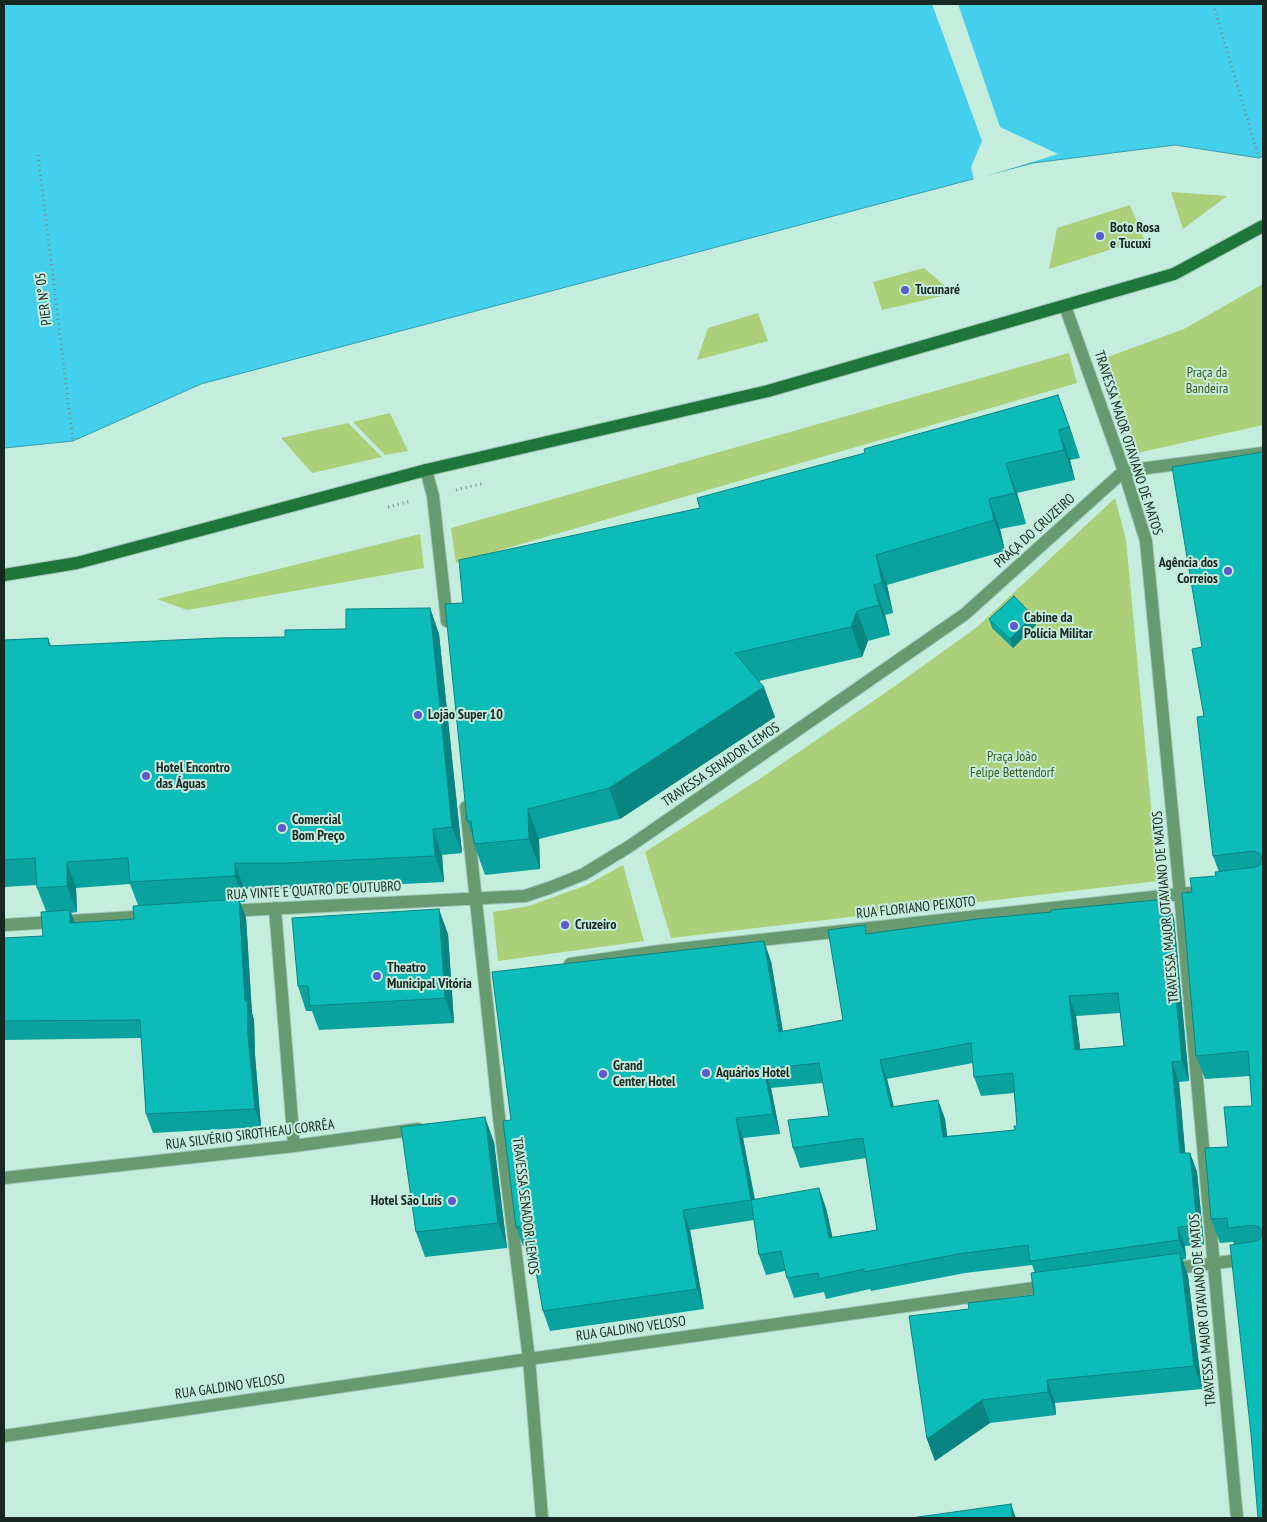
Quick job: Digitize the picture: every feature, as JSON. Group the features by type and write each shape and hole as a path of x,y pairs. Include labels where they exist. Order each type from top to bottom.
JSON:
{"street":[{"path":"4,576 77,563 426,470 768,391 1174,274 1263,226"},
{"name":"TRAVESSA MAJOR OTAVIANO DE MATOS","path":"1065,306 1124,471 1146,541 1237,1518"},
{"path":"1124,471 1263,453"},
{"path":"426,470 433,496 448,634"},
{"name":"PRAÇA DO CRUZEIRO","path":"966,614 1124,471"},
{"name":"TRAVESSA SENADOR LEMOS","path":"476,898 525,896 584,874 630,846 966,614"},
{"name":"TRAVESSA SENADOR LEMOS","path":"464,791 476,898 488,976 494,1118 529,1358 542,1518"},
{"name":"RUA FLORIANO PEIXOTO","path":"562,965 660,951 1199,891"},
{"name":"RUA VINTE E QUATRO DE OUTUBRO","path":"217,911 476,898"},
{"path":"275,908 294,1146"},
{"path":"4,925 159,915"},
{"name":"RUA SILVÉRIO SIROTHEAU CORRÊA","path":"4,1178 294,1146 430,1127"},
{"path":"1156,1271 1263,1257"},
{"name":"RUA GALDINO VELOSO","path":"4,1436 529,1358 1058,1285"}],"path":[{"path":"1213,4 1259,158"},
{"name":"PIER N° 05","path":"38,155 73,441"}],"green space":[{"path":"1171,192 1227,196 1183,229"},
{"path":"1130,205 1144,239 1049,269 1057,228"},
{"path":"924,268 946,287 947,295 882,310 873,282"},
{"name":"Praça da Bandeira","path":"1263,284 1263,425 1137,453 1105,358 1184,329"},
{"path":"758,313 768,341 697,360 708,328"},
{"path":"1069,353 1077,383 456,563 451,528"},
{"path":"390,413 408,451 385,455 353,422"},
{"path":"348,423 382,457 312,473 281,438"},
{"name":"Praça João Felipe Bettendorf","path":"1115,498 1126,540 1158,881 671,938 645,852 761,778 977,627"},
{"path":"420,534 424,568 187,610 157,599"},
{"path":"623,865 644,941 498,961 493,912 529,906 587,885"}],"water":[{"path":"4,4 1263,4 1263,156 1259,158 1175,145 1033,163 201,384 73,441 4,448"}],"pier":[{"path":"932,4 958,4 1000,127 1058,154 974,180 971,167 982,141"}],"building":[{"path":"1058,395 1069,427 1059,430 1064,450 1006,463 1015,493 989,499 994,520 876,555 882,582 874,585 879,605 857,611 851,627 735,653 764,687 609,788 528,809 529,839 474,844 471,821 467,821 445,604 463,603 459,560 700,508 697,498 865,453 864,449"},
{"path":"1263,452 1263,1518 1258,1518 1251,1434 1230,1245 1256,1241 1260,1239 1262,1232 1260,1228 1254,1225 1228,1228 1227,1218 1211,1219 1205,1148 1228,1147 1224,1107 1252,1106 1248,1051 1196,1056 1182,893 1192,892 1190,878 1216,876 1215,872 1256,867 1260,865 1262,858 1260,854 1254,851 1213,856 1197,717 1204,716 1192,649 1202,647 1172,467"},
{"name":"Cabine da Polícia Militar","path":"1014,596 1033,616 1010,639 989,619"},
{"path":"430,608 452,827 433,829 435,856 288,863 235,863 235,876 130,882 128,858 67,862 67,886 37,888 35,858 4,860 4,640 48,638 49,646 218,638 285,637 285,630 346,629 346,609"},
{"path":"239,899 245,1001 247,1001 248,1036 255,1109 146,1114 140,1020 4,1021 4,938 43,936 41,912 70,910 70,923 134,919 133,906"},
{"path":"1167,899 1182,1061 1172,1062 1180,1153 1190,1153 1197,1225 1178,1227 1179,1240 1030,1261 1028,1245 958,1254 864,1272 864,1269 819,1279 818,1273 787,1278 781,1251 759,1255 751,1200 683,1210 697,1289 543,1311 528,1226 516,1227 503,1121 511,1120 492,972 764,941 779,1032 843,1020 828,930 865,925 866,934 977,919 1051,912 1051,910","holes":["1118,993 1124,1046 1075,1050 1069,996","971,1043 974,1077 1013,1073 1017,1126 1014,1126 1015,1130 943,1137 938,1100 891,1107 880,1060","819,1063 829,1116 788,1120 793,1148 863,1138 877,1230 829,1238 819,1188 751,1200 736,1118 773,1114 764,1069"]},
{"name":"Theatro Municipal Vitória","path":"439,909 445,998 310,1006 308,986 298,986 292,918"},
{"name":"Hotel São Luís","path":"485,1117 498,1223 416,1232 401,1127"},
{"path":"1180,1253 1194,1366 1047,1380 1048,1392 982,1400 927,1439 909,1316 969,1309 968,1303 1034,1295 1031,1273"},
{"path":"1011,1504 1012,1518 911,1518"}],"place":[{"name":"Boto Rosa e Tucuxi","path":"1100,236"},
{"name":"Tucunaré","path":"905,290"},
{"name":"Agência dos Correios","path":"1228,571"},
{"name":"Cabine da Polícia Militar","path":"1014,626"},
{"name":"Lojão Super 10","path":"418,715"},
{"name":"Hotel Encontro das Águas","path":"146,776"},
{"name":"Comercial Bom Preço","path":"282,828"},
{"name":"Cruzeiro","path":"565,925"},
{"name":"Theatro Municipal Vitória","path":"377,976"},
{"name":"Aquários Hotel","path":"706,1073"},
{"name":"Grand Center Hotel","path":"603,1074"},
{"name":"Hotel São Luís","path":"452,1201"}]}
